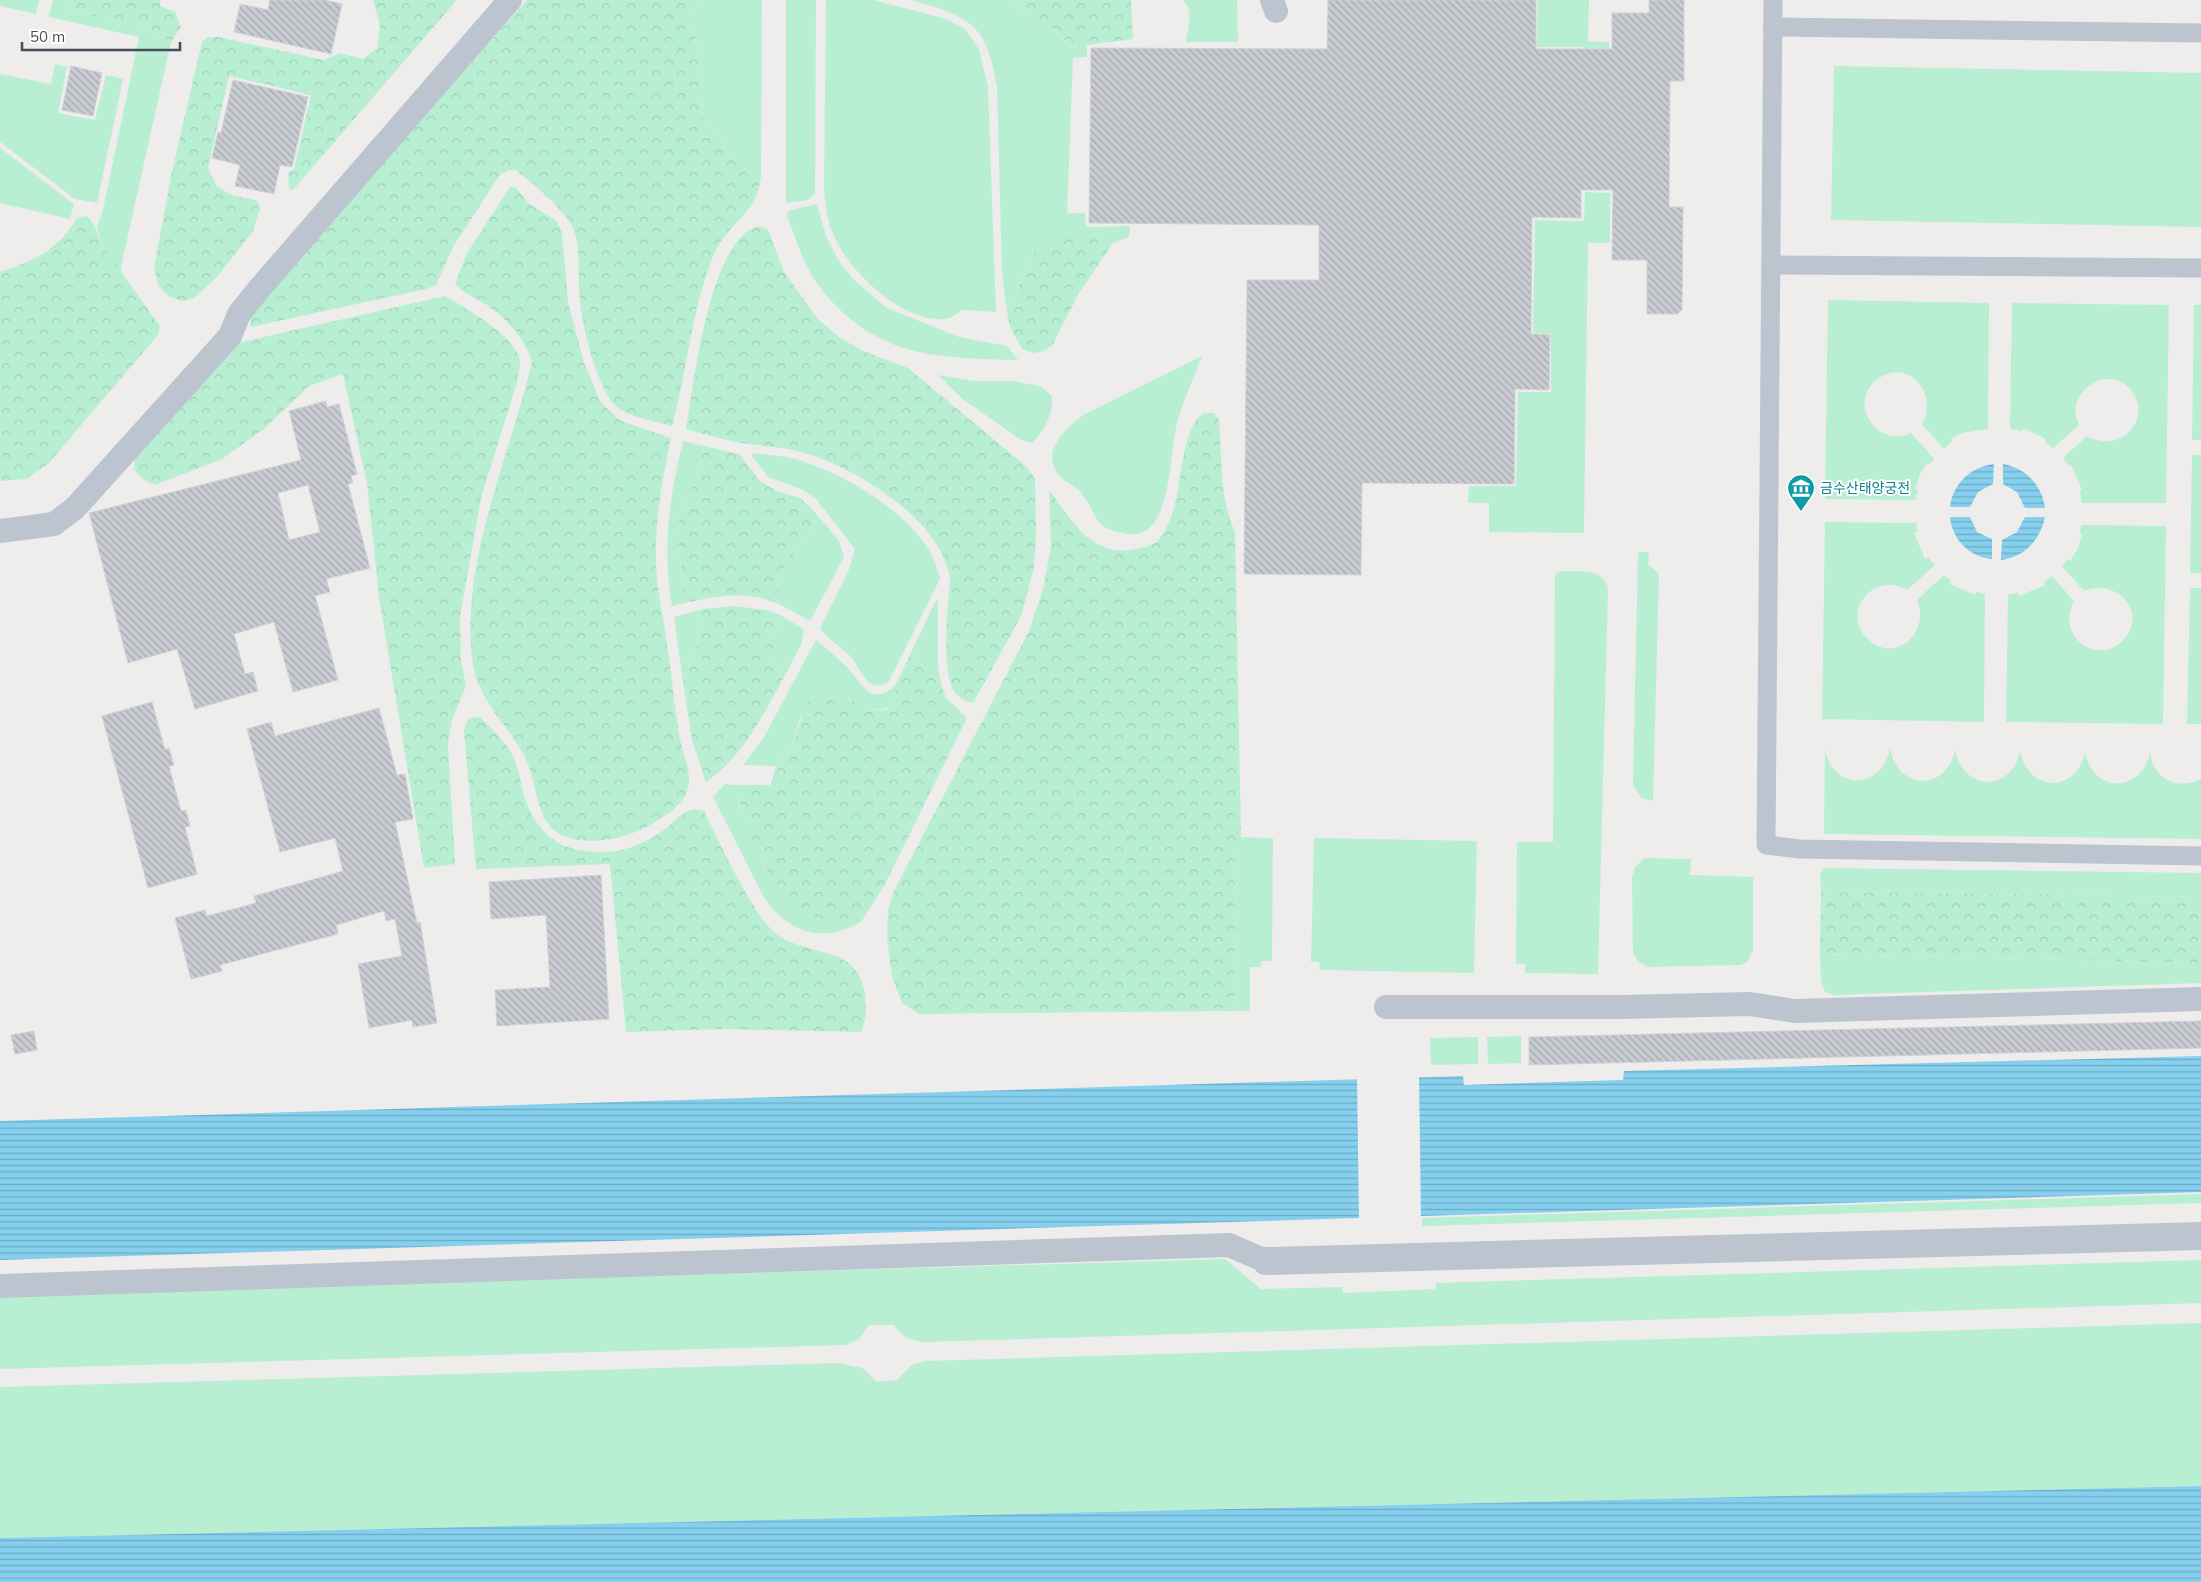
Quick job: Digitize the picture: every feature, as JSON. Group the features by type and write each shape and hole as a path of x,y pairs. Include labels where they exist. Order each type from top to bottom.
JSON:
{"street":[{"path":"0,531 54,524 74,508 106,476 230,336 239,314 259,289 510,0"},
{"path":"1773,0 1766,845 1800,849 2201,856"},
{"path":"1772,27 2201,33"},
{"path":"1771,265 2201,268"},
{"path":"1386,1007 1750,1004 1795,1011 2201,999"},
{"path":"0,1286 1229,1245 1266,1261 2201,1236"}],"green space":[{"path":"0,0 39,0 36,14 0,6"},
{"path":"53,0 71,0 69,10 150,30 171,42 120,271 101,241 97,227 103,210 139,37 49,17"},
{"path":"71,0 160,0 160,6 175,12 181,27 171,42 150,30 69,10"},
{"path":"373,0 457,0 293,190 289,189 288,172 294,169 311,95 229,76 208,168 217,187 234,196 256,200 260,209 253,231 217,277 193,299 181,301 168,296 158,285 154,268 171,176 202,42 207,37 218,37 324,60 340,53 363,59 377,48 380,26"},
{"path":"527,0 699,0 690,17 701,65 703,119 721,138 734,160 748,175 761,177 753,202 720,243 706,275 672,426 627,413 615,405 608,395 595,367 582,317 578,249 575,233 561,211 516,170 508,170 499,176 453,247 436,285 426,289 250,327 251,316 270,290"},
{"path":"699,0 762,0 761,177 748,176 734,160 721,138 703,119 701,65 690,17"},
{"path":"786,0 816,0 815,194 807,200 786,203"},
{"path":"826,0 873,0 943,18 965,29 979,49 988,87 996,312 962,310 952,317 945,319 929,318 912,313 880,293 866,280 853,266 835,238 827,212 824,185"},
{"path":"911,0 1006,0 1046,23 1071,47 1087,45 1087,57 1073,58 1067,213 1085,213 1086,227 1130,226 1129,237 1113,243 1095,235 1027,260 1008,318 1002,274 997,87 988,49 981,36 962,18 948,11"},
{"path":"1006,0 1131,0 1133,39 1072,47 1046,23"},
{"path":"1183,0 1237,0 1238,42 1186,42 1189,14"},
{"path":"1538,0 1589,0 1588,41 1609,42 1610,73 1584,73 1584,47 1537,47"},
{"path":"55,64 67,67 58,113 95,120 106,75 123,79 97,203 75,199 0,142 0,74 51,84"},
{"path":"1834,66 2201,73 2201,227 1831,220"},
{"path":"0,148 74,204 70,219 0,203"},
{"path":"510,187 516,188 529,204 557,221 562,233 568,302 584,363 601,403 621,421 671,438 659,507 656,560 678,727 688,769 689,782 681,801 664,817 633,833 605,840 576,840 552,828 544,817 531,774 521,750 484,696 474,672 471,621 474,583 480,546 532,362 525,345 508,323 487,305 455,284 467,253"},
{"path":"1585,192 1610,193 1610,243 1588,243 1584,533 1489,532 1489,503 1468,503 1469,486 1516,486 1518,392 1551,392 1551,334 1533,333 1535,220 1584,221"},
{"path":"817,204 826,236 839,261 853,279 887,308 959,337 1007,346 1018,360 960,358 918,352 889,342 859,326 833,303 812,276 802,256 787,216 788,211"},
{"path":"87,216 104,246 160,326 158,335 48,464 26,479 0,481 0,272 44,253 61,239 77,218"},
{"path":"759,226 768,230 784,272 818,319 839,337 861,350 908,368 1028,468 1035,479 1036,535 1034,568 1021,616 973,703 958,695 950,681 946,637 950,579 944,557 931,536 914,517 870,483 823,459 794,450 735,442 686,429 699,349 716,284 728,257 742,236"},
{"path":"1095,235 1113,243 1079,293 1053,344 1044,351 1033,353 1022,349 1011,329 1008,318 1027,260 1044,244 1064,237"},
{"path":"445,296 477,315 501,333 511,343 520,362 517,382 481,498 460,617 461,659 466,686 452,720 448,744 455,864 424,868 379,597 367,484 343,374 309,386 265,428 222,459 155,485 137,474 134,466 137,455 237,343"},
{"path":"1828,300 1989,303 1988,429 1962,433 1951,439 1952,442 1944,449 1922,424 1926,413 1927,401 1924,391 1918,382 1910,376 1901,373 1890,373 1879,378 1869,387 1865,398 1865,409 1870,420 1877,428 1887,434 1898,436 1911,433 1934,459 1930,464 1927,463 1920,474 1915,489 1918,490 1916,500 1825,499"},
{"path":"2012,303 2169,305 2166,503 2082,503 2080,491 2082,490 2071,465 2069,466 2063,458 2087,436 2098,441 2110,441 2120,438 2135,425 2138,415 2138,404 2133,393 2124,384 2113,379 2102,380 2091,384 2083,391 2077,401 2076,413 2079,425 2053,448 2045,442 2046,439 2023,428 2022,431 2010,429"},
{"path":"2194,305 2201,305 2201,440 2192,440"},
{"path":"1202,356 1178,420 1169,480 1160,511 1154,523 1145,531 1134,534 1126,534 1106,528 1097,519 1080,492 1061,477 1055,468 1052,459 1053,450 1057,442 1077,419 1085,414"},
{"path":"938,375 974,381 1012,381 1040,386 1052,396 1050,416 1041,433 1032,443 1021,440 964,400"},
{"path":"1204,413 1214,413 1219,420 1221,463 1226,505 1235,532 1241,838 1236,838 1234,1011 919,1014 902,1003 892,976 887,938 888,910 894,891 1029,631 1043,589 1051,546 1049,490 1074,524 1094,542 1106,548 1120,550 1149,546 1158,541 1170,520 1189,434 1195,421"},
{"path":"683,441 704,446 698,475 680,515 677,534 685,603 672,606 667,543 668,523"},
{"path":"704,446 739,454 760,481 776,491 801,498 819,517 777,580 779,604 756,597 744,596 709,598 685,603 677,534 680,515 698,475"},
{"path":"753,453 802,461 843,478 886,505 906,522 922,540 934,559 940,579 889,681 878,686 866,680 852,658 826,636 820,628 848,572 855,549 816,499 801,489 768,477 752,456"},
{"path":"2192,455 2201,455 2201,573 2190,573"},
{"path":"819,517 839,541 844,557 810,621 779,604 777,580"},
{"path":"1825,522 1916,523 1918,532 1914,533 1925,559 1928,557 1935,565 1907,590 1894,585 1882,586 1872,590 1864,598 1859,607 1858,618 1861,630 1869,640 1879,646 1890,648 1900,646 1908,641 1915,633 1919,623 1920,612 1917,600 1944,575 1951,581 1950,584 1975,595 1976,592 1985,594 1984,722 1822,719"},
{"path":"2081,525 2166,526 2163,724 2006,722 2008,595 2018,593 2019,596 2045,585 2044,582 2052,576 2074,601 2069,614 2070,626 2075,636 2083,644 2093,649 2104,650 2115,647 2125,638 2131,627 2133,617 2125,599 2107,589 2096,588 2084,591 2062,566 2068,559 2070,561 2078,548 2082,534 2080,533"},
{"path":"1638,552 1649,552 1648,564 1659,574 1653,801 1642,798 1633,785"},
{"path":"1583,571 1596,574 1605,581 1608,588 1598,974 1525,973 1525,964 1516,964 1517,842 1553,842 1555,576 1557,572"},
{"path":"2190,588 2201,588 2201,724 2187,724"},
{"path":"938,600 938,667 941,684 909,657 935,602"},
{"path":"734,606 768,610 784,617 773,648 775,662 783,679 741,748 719,772 706,782 692,740 683,682 694,660 703,609"},
{"path":"703,609 694,660 683,682 674,617"},
{"path":"784,617 804,630 801,645 783,679 775,662 773,648"},
{"path":"816,640 849,669 868,691 880,694 887,692 895,686 894,703 888,707 876,710 848,698 800,718 792,748 776,766 743,765 764,737"},
{"path":"909,657 941,684 946,698 967,718 884,886 861,922 849,919 818,919 802,912 791,904 769,874 751,835 735,785 771,785 776,766 792,748 806,703 819,695 835,693 873,710 885,710 894,703 895,686"},
{"path":"480,717 511,752 518,769 526,802 539,826 556,842 567,847 591,852 621,850 652,838 688,811 695,809 704,811 746,893 756,910 775,933 788,941 842,959 853,967 861,978 866,1010 861,1032 723,1029 626,1032 610,864 476,869 464,729 469,718"},
{"path":"1825,748 1829,762 1837,772 1846,778 1857,780 1868,778 1878,772 1885,762 1890,748 1895,762 1902,772 1912,779 1922,781 1933,779 1943,773 1950,763 1955,749 1960,763 1967,773 1977,780 1988,782 1998,780 2008,774 2015,764 2020,750 2025,764 2032,774 2042,781 2052,783 2063,781 2073,775 2080,765 2085,751 2089,765 2097,775 2107,781 2117,783 2128,781 2137,776 2145,766 2150,752 2156,769 2161,776 2168,780 2183,784 2201,779 2201,839 1824,834"},
{"path":"725,784 735,785 740,807 765,867 861,922 835,932 811,932 799,929 788,923 778,914 762,893 713,797"},
{"path":"1236,837 1273,838 1272,961 1261,961 1261,967 1250,967 1250,1011 1234,1011"},
{"path":"1314,838 1477,841 1474,973 1319,970 1320,962 1311,962"},
{"path":"1645,858 1691,859 1690,875 1753,877 1753,950 1747,962 1741,965 1648,967 1638,961 1633,953 1632,877 1635,867"},
{"path":"1824,868 2201,873 2201,897 1821,892 1820,874"},
{"path":"1821,892 2201,897 2201,963 1820,954"},
{"path":"1820,954 2201,963 2201,983 1834,995 1825,992 1821,981"},
{"path":"1521,1036 1521,1063 1488,1064 1487,1037"},
{"path":"1478,1037 1478,1064 1431,1065 1430,1038"},
{"path":"2201,1194 2201,1203 1422,1226 1422,1218"},
{"path":"1225,1259 1261,1289 1342,1287 1343,1293 1435,1289 1436,1283 2201,1260 2201,1303 924,1342 906,1337 894,1325 869,1325 859,1339 846,1345 0,1369 0,1295"},
{"path":"2201,1323 2201,1486 0,1538 0,1387 838,1363 862,1368 877,1382 897,1380 911,1365 925,1361"}],"water":[{"path":"1994,464 1993,484 1978,492 1970,507 1950,507 1955,491 1964,478 1977,469"},
{"path":"2003,464 2019,469 2031,479 2040,492 2045,508 2025,508 2017,492 2003,484"},
{"path":"1950,517 1970,517 1977,532 1992,539 1992,559 1976,555 1963,546 1954,533"},
{"path":"2025,517 2045,517 2039,533 2024,551 2001,560 2002,540 2017,532"},
{"path":"2201,1056 2201,1192 0,1260 0,1121 1463,1076 1464,1085 1623,1080 1624,1071"},
{"path":"2201,1486 2201,1582 0,1582 0,1538"}],"pier":[{"path":"1419,1075 1421,1219 1359,1221 1357,1077"}],"building":[{"path":"270,0 325,0 342,4 331,54 234,32 240,4 268,10"},
{"path":"1328,0 1536,0 1536,49 1612,49 1612,13 1649,13 1649,0 1684,0 1684,81 1670,81 1669,207 1683,207 1682,310 1677,314 1647,314 1647,260 1612,260 1613,190 1581,190 1581,218 1532,217 1531,334 1550,335 1549,390 1515,389 1514,484 1362,483 1361,575 1244,574 1247,280 1319,280 1319,225 1089,223 1091,48 1327,49"},
{"path":"71,66 102,73 93,116 62,110"},
{"path":"233,80 308,97 292,167 280,165 274,194 235,186 240,165 212,158 218,132 221,133"},
{"path":"326,401 327,407 339,404 357,474 351,476 353,483 348,484 370,568 326,579 330,592 315,596 338,680 293,692 274,622 234,634 245,674 253,672 258,691 195,709 177,649 128,663 89,513 301,460 289,411","holes":["308,485 320,532 289,540 278,493"]},
{"path":"152,702 165,750 169,748 174,765 169,766 181,811 186,810 190,826 185,827 197,874 148,888 102,716"},
{"path":"379,708 397,775 405,774 413,819 395,822 417,923 420,922 437,1023 413,1027 412,1020 369,1028 358,964 402,956 395,919 386,921 384,911 336,925 338,934 220,965 222,971 191,979 175,918 205,910 207,916 256,903 254,896 343,871 335,838 280,852 247,729 271,722 275,736"},
{"path":"601,875 609,1019 497,1026 495,990 550,987 546,915 491,919 489,882"},
{"path":"2201,1021 2201,1048 1529,1065 1529,1037"},
{"path":"34,1031 37,1050 15,1054 11,1035"}],"place":[{"name":"금수산태양궁전","path":"1801,512"}]}
